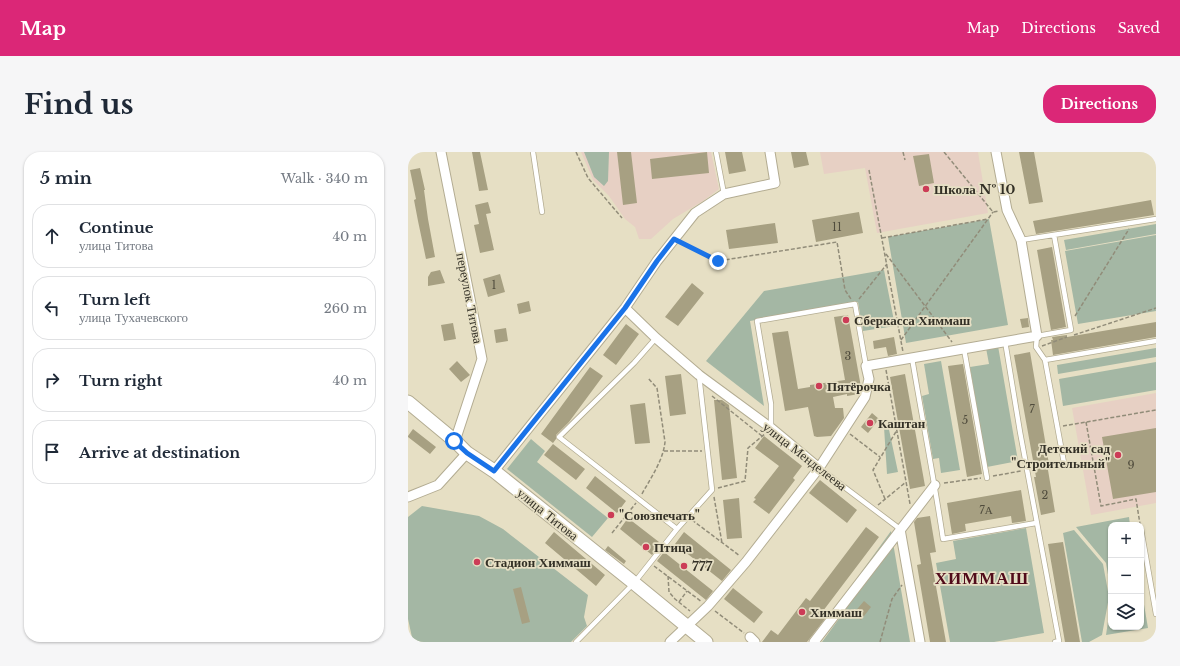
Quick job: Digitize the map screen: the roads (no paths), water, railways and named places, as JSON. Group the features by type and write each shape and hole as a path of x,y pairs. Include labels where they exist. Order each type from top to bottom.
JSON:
{"street":[{"name":"переулок Титова","path":"441,152 482,359 454,441"},
{"path":"494,471 625,308 657,261 695,213 724,194 775,183 770,152"},
{"path":"670,642 708,606 746,562 820,468 865,397 869,380 866,366 1037,336 1021,240 1007,210 996,152"},
{"name":"улица Менделеева","path":"625,308 698,375 771,428 820,468"},
{"name":"улица Титова","path":"408,402 467,453 494,471 706,642"},
{"path":"408,498 438,485 467,453"},
{"path":"814,642 935,485"},
{"path":"900,529 920,642"}],"lane":[{"path":"533,152 542,212"},
{"path":"716,152 724,194"},
{"path":"1021,240 1156,219"},
{"path":"1054,236 1071,330 1037,336 1036,347 1045,360 1064,464"},
{"path":"771,428 771,404 757,321 855,304 866,366"},
{"path":"656,338 634,363 559,437 677,529"},
{"path":"1005,341 1057,642"},
{"path":"1045,360 1156,341"},
{"path":"960,349 987,478"},
{"path":"908,359 935,485 943,539 1036,523"},
{"path":"576,642 634,583 687,517 712,490 698,375"},
{"name":"улица Менделеева","path":"820,468 900,529"},
{"path":"1144,546 1156,614"}],"place":[{"name":"Школа № 10","path":"926,189"},
{"name":"Сберкасса Химмаш","path":"846,320"},
{"name":"Пятёрочка","path":"819,386"},
{"name":"Каштан","path":"870,423"},
{"name":"Детский сад \"Строительный\"","path":"1118,455"},
{"name":"\"Союзпечать\"","path":"611,515"},
{"name":"Птица","path":"646,547"},
{"name":"Стадион Химмаш","path":"477,562"},
{"name":"777","path":"684,566"},
{"name":"Химмаш","path":"802,612"}],"district":[{"name":"ХИММАШ","path":"982,578"}]}
